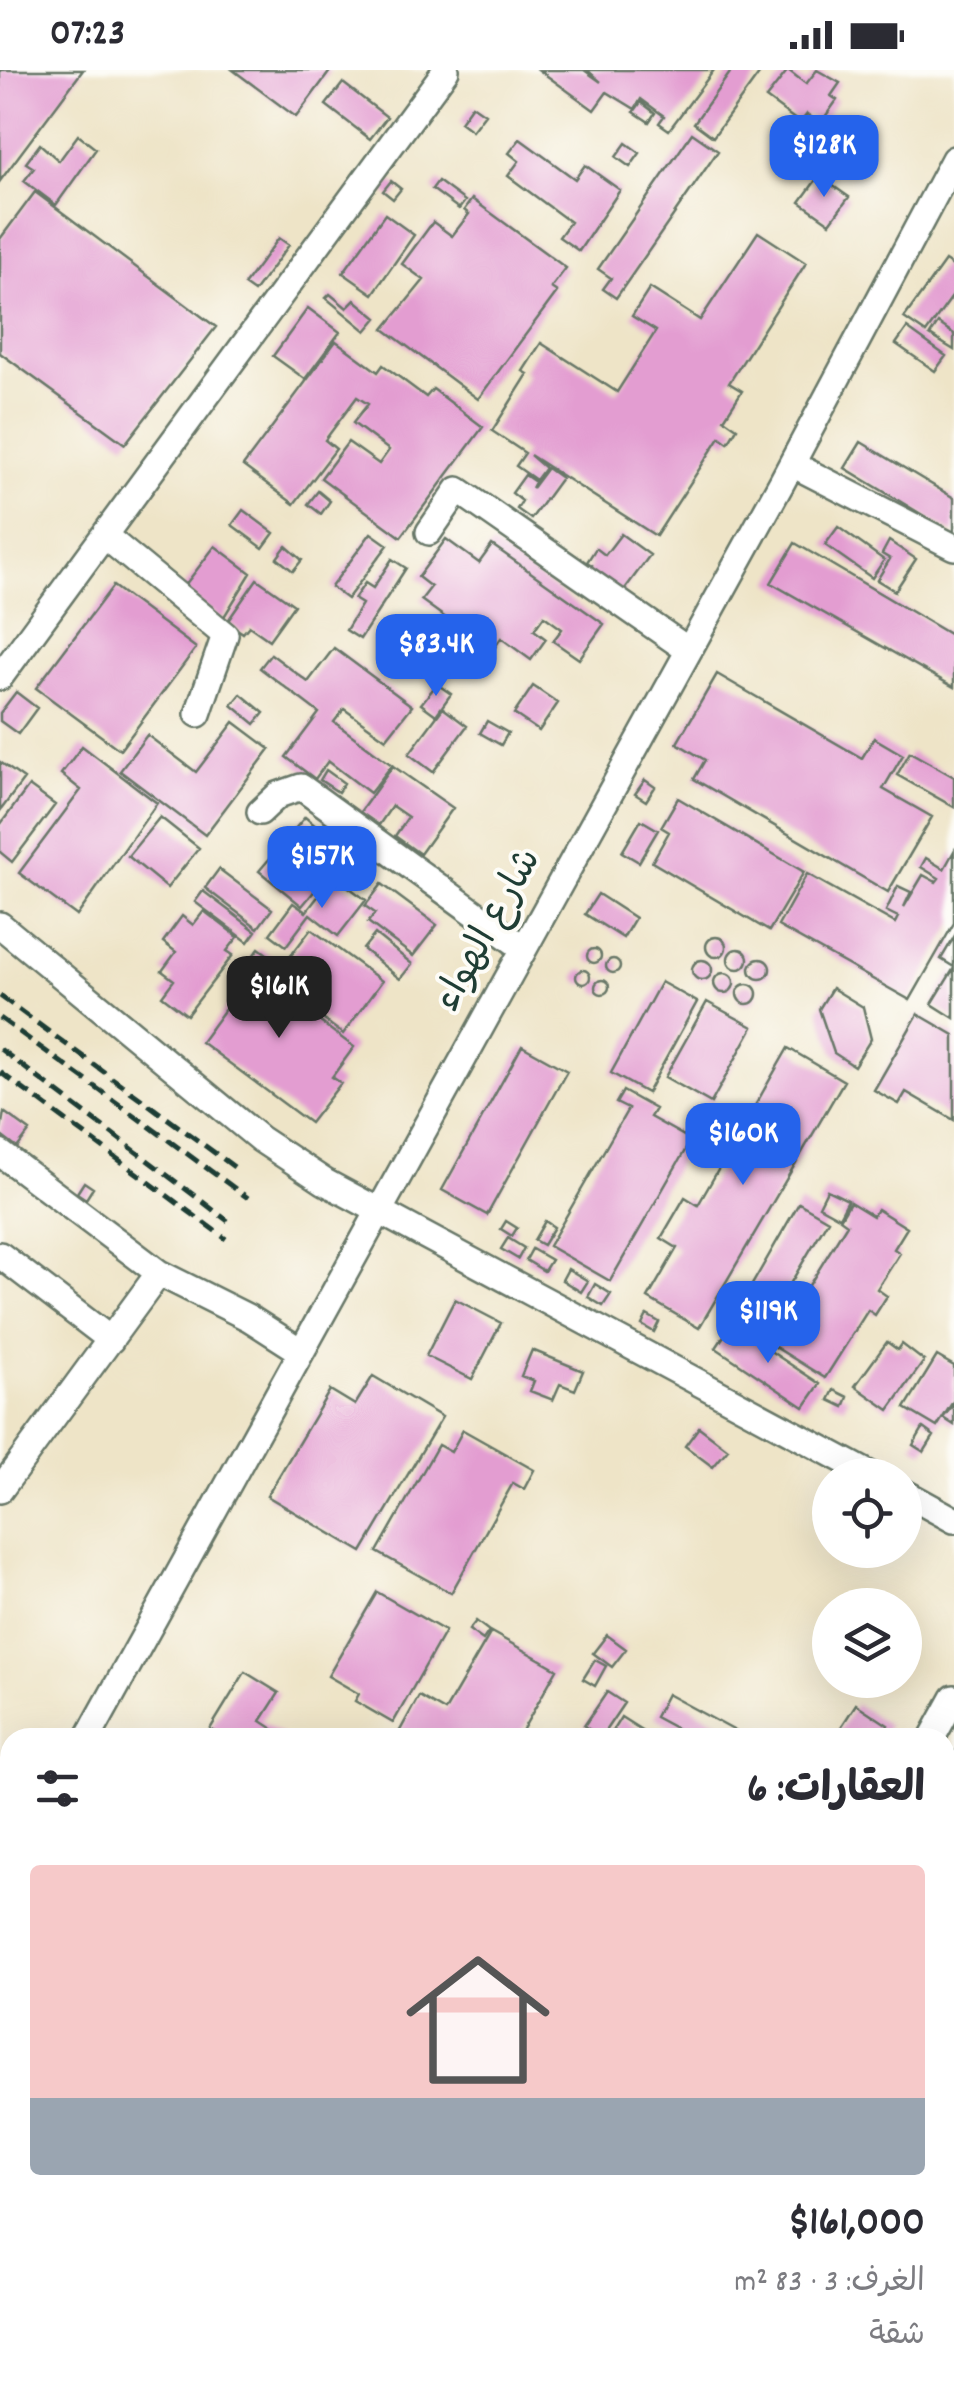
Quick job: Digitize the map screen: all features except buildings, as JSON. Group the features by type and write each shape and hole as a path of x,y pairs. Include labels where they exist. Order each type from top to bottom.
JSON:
{"street":[{"path":"0,678 446,70"},
{"name":"شارع الهواء","path":"93,1728 299,1350 385,1214 523,948 792,464 954,159"},
{"path":"792,464 954,547"},
{"path":"429,532 458,490 688,650"},
{"path":"105,536 225,635 198,714"},
{"path":"260,812 278,794 301,787 523,948"},
{"path":"0,925 61,970 260,1139 385,1214 838,1458"},
{"path":"0,1153 159,1273 249,1318 299,1350"},
{"path":"0,1255 111,1340"},
{"path":"0,1490 159,1273"},
{"path":"922,1503 954,1520"},
{"path":"938,1728 954,1698"}],"railway":[{"path":"0,996 234,1167"},
{"path":"0,1018 248,1198"},
{"path":"0,1049 228,1221"},
{"path":"0,1072 226,1239"}]}
